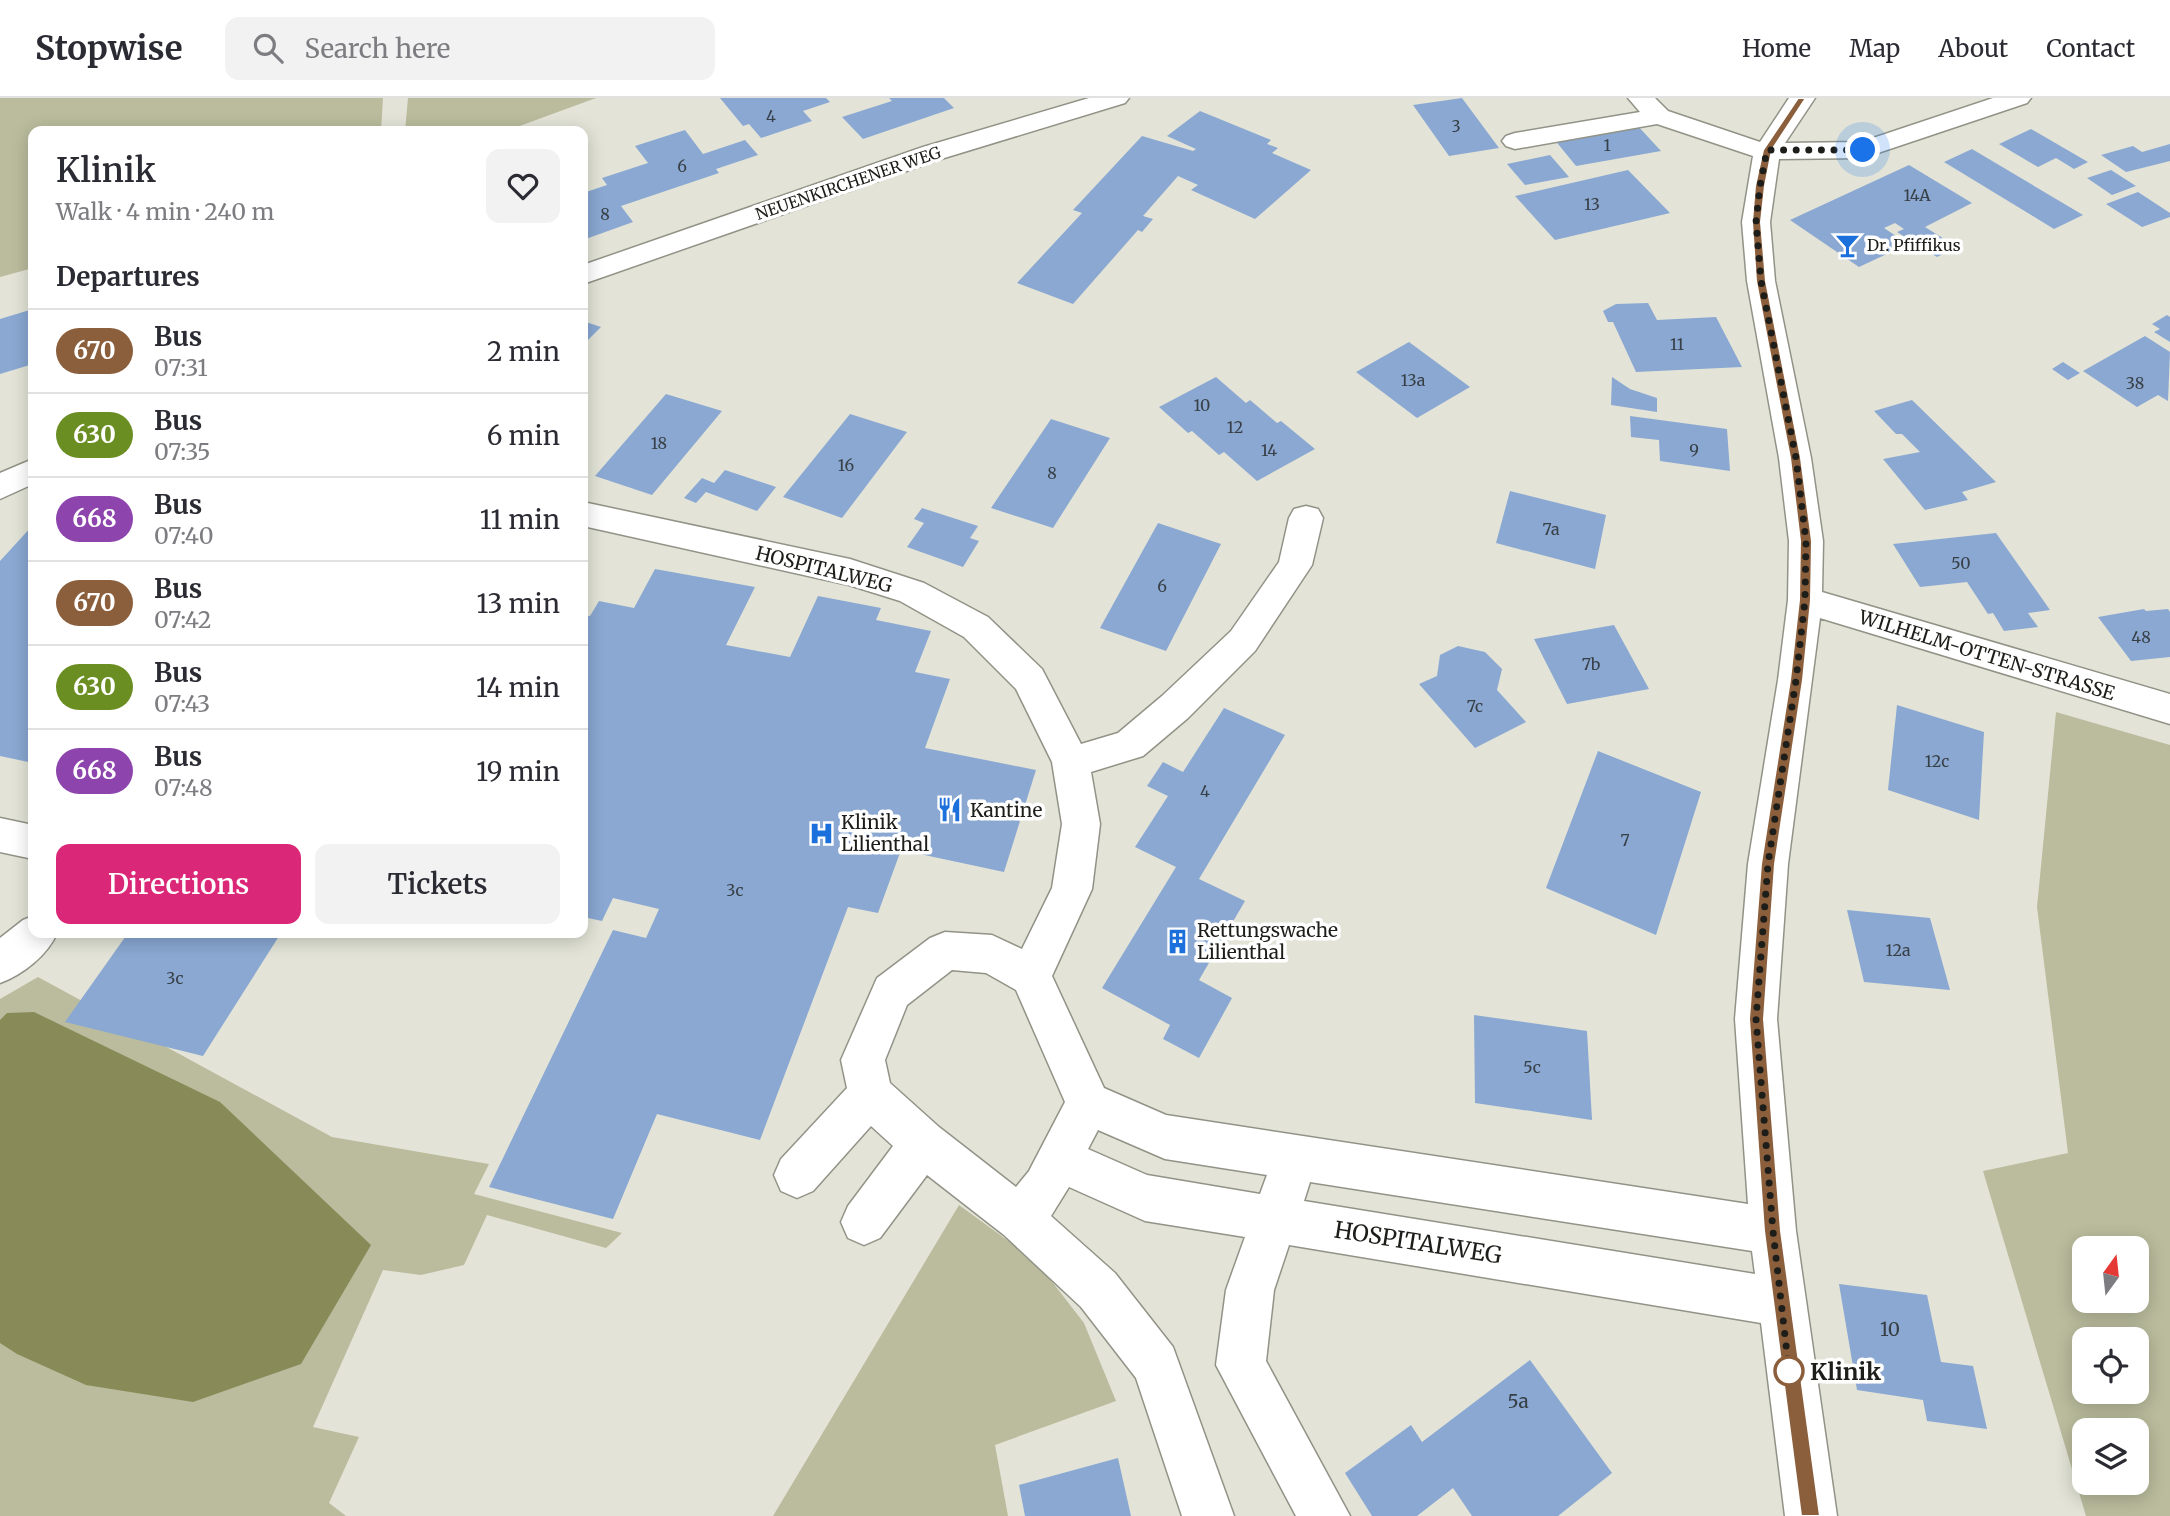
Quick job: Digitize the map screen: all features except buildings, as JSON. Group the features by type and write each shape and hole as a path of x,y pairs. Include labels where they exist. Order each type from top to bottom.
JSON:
{"street":[{"name":"NEUENKIRCHENER WEG","path":"588,273 932,153 1116,98"},
{"path":"1802,98 1767,150 1756,222 1761,281 1796,458 1806,541 1805,600 1796,680 1768,864 1756,1019 1773,1231 1811,1516"},
{"path":"1516,141 1650,107 1744,146 1767,150 1863,150 2018,98"},
{"path":"0,487 28,473"},
{"name":"HOSPITALWEG","path":"588,515 850,572 912,592 976,627 1029,678 1071,762 1082,824 1072,889 1031,976"},
{"path":"1071,762 1130,745 1175,707 1242,641 1295,565 1306,518"},
{"name":"WILHELM-OTTEN-STRASSE","path":"1805,600 2170,709"},
{"path":"0,835 28,841"},
{"path":"0,964 31,938"},
{"path":"1208,1516 1156,1364 1098,1290 1020,1219 923,1143 870,1096 863,1060 892,992 945,951 992,954 1031,976 1088,1103 1166,1137 1773,1231"},
{"path":"797,1175 870,1096"},
{"path":"1020,1219 1045,1186 1088,1103"},
{"path":"864,1222 923,1143"},
{"path":"1296,1157 1250,1290 1241,1365 1324,1516"},
{"name":"HOSPITALWEG","path":"1060,1160 1145,1198 1782,1302"}],"shaded area":[{"path":"0,98 383,98 381,126 28,126 28,269 0,277"},
{"path":"408,98 596,98 520,126 405,126"},
{"path":"2056,712 2170,745 2170,1516 2086,1516 2080,1495 2149,1495 2149,1418 2072,1418 2072,1469 1983,1171 2068,1153 2037,907"},
{"path":"38,977 332,1137 489,1164 474,1194 622,1233 606,1248 487,1215 464,1265 421,1275 383,1270 313,1427 359,1437 329,1503 346,1516 0,1516 0,999"},
{"path":"34,1012 220,1102 371,1245 301,1364 193,1402 86,1385 17,1354 0,1343 0,1020 7,1013"},
{"path":"959,1205 1036,1261 1084,1323 1116,1401 995,1445 1008,1516 773,1516"}],"bus line":[{"name":"670","path":"1802,98 1767,150 1756,222 1761,281 1796,458 1806,541 1805,600 1796,680 1768,864 1756,1019 1773,1231 1789,1371 1811,1516"}],"place":[{"name":"Dr. Pfiffikus","path":"1847,245"},
{"name":"Kantine","path":"950,810"},
{"name":"Klinik Lilienthal","path":"821,833"},
{"name":"Rettungswache Lilienthal","path":"1177,941"},
{"name":"Klinik","path":"1789,1371"}],"route":[{"path":"1789,1371 1773,1231 1756,1019 1768,864 1796,680 1805,600 1806,541 1796,458 1761,281 1756,222 1767,150 1863,150"}]}
